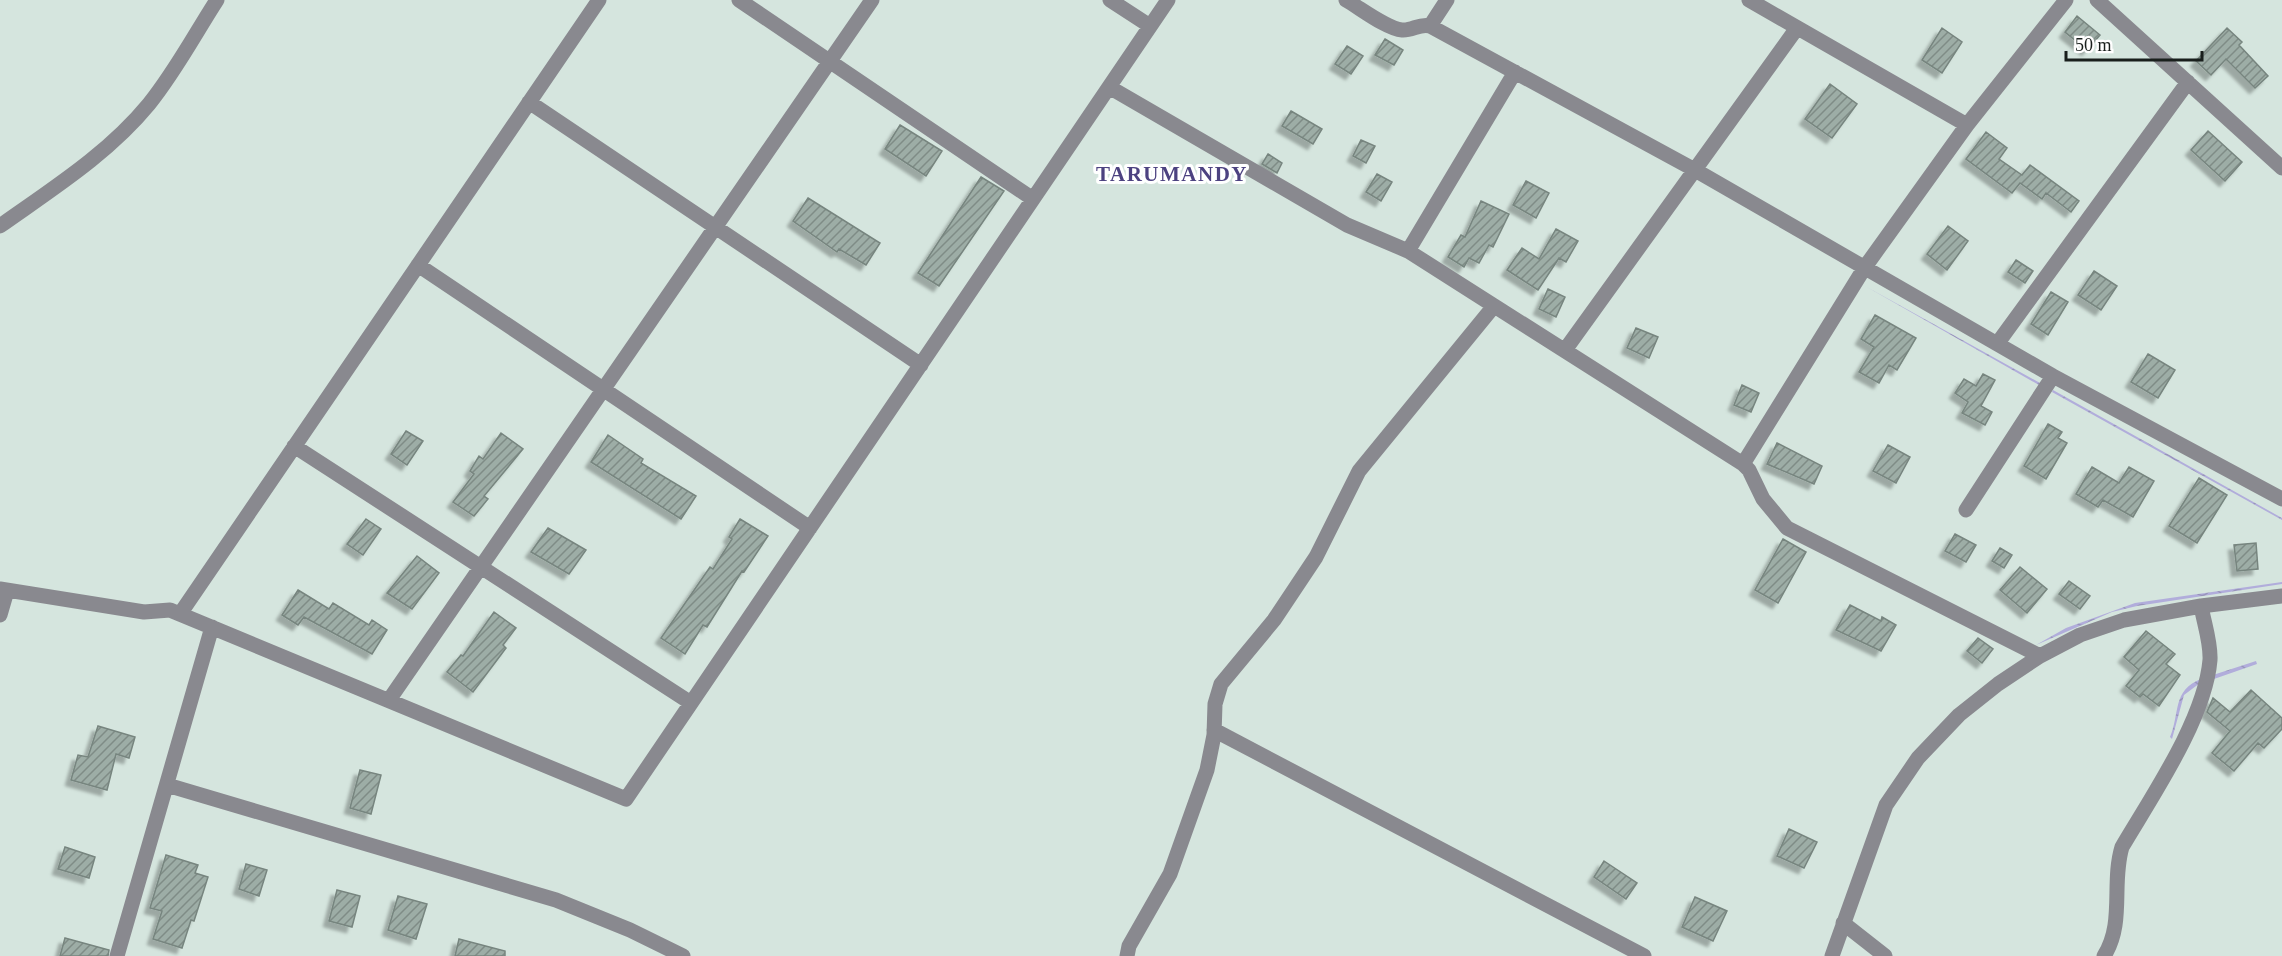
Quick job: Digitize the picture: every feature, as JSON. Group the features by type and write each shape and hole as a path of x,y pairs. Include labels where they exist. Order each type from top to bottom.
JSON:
{"street":[{"path":"0,226 91,160 127,128 150,103 217,0"},
{"path":"177,613 599,0"},
{"path":"739,0 1033,199"},
{"path":"389,700 872,0"},
{"path":"1110,0 1150,26"},
{"path":"0,615 3,590 144,612 177,613 626,799 1168,0"},
{"path":"1346,0 1395,29 1408,30 1428,25 1447,0"},
{"path":"1749,0 1967,125"},
{"path":"1743,464 1865,267 1967,125 2066,0"},
{"path":"2097,0 2282,168"},
{"path":"1428,25 1695,170 2053,376 2282,499"},
{"path":"1565,350 1797,28"},
{"path":"1408,251 1515,72"},
{"path":"1997,344 2188,82"},
{"path":"1109,87 1347,225 1408,251 1743,464 1749,470 1763,499 1787,528 2040,656"},
{"path":"530,102 921,364"},
{"path":"418,265 810,528"},
{"path":"1127,956 1129,946 1170,874 1207,770 1214,730 1215,704 1221,684 1274,620 1310,566 1359,471 1494,306"},
{"path":"1966,510 2053,376"},
{"path":"294,446 691,703"},
{"path":"1832,956 1886,805 1918,758 1959,715 1998,684 2040,656 2080,635 2124,620 2201,606 2282,596"},
{"path":"2104,956 2111,946 2117,917 2118,862 2122,847 2176,752 2207,682 2210,657 2201,606"},
{"path":"117,956 212,627"},
{"path":"1214,730 1644,956"},
{"path":"167,785 556,900 630,930 683,956"},
{"path":"1844,923 1885,956"}],"water":[{"path":"1865,286 2040,383 2039,385"},
{"path":"2053,390 2282,518 2282,520 2052,392"},
{"path":"2282,582 2282,584 2137,606 2112,612 2036,645 2066,628 2135,603"},
{"path":"2256,661 2257,664 2214,679 2213,675"},
{"path":"2201,679 2200,683 2184,695 2172,739 2170,737 2181,696 2185,689"}],"building":[{"path":"2077,16 2100,35 2087,50 2065,32"},
{"path":"1942,28 1962,42 1942,73 1922,60"},
{"path":"2227,28 2242,42 2239,45 2268,76 2255,88 2226,59 2211,75 2196,61"},
{"path":"1385,39 1403,50 1394,65 1375,55"},
{"path":"1347,46 1363,56 1351,74 1335,64"},
{"path":"1830,84 1857,104 1832,138 1805,119"},
{"path":"1291,111 1322,129 1313,144 1282,126"},
{"path":"900,125 942,151 926,176 885,149"},
{"path":"2208,131 2242,162 2225,181 2191,150"},
{"path":"1986,132 2007,148 1999,159 2022,175 2030,165 2079,201 2071,212 2046,193 2042,199 2020,183 2012,193 1966,159"},
{"path":"1361,140 1375,146 1366,163 1353,156"},
{"path":"1268,154 1282,163 1277,173 1262,164"},
{"path":"1377,174 1392,182 1381,201 1366,192"},
{"path":"981,177 1004,191 939,286 918,273"},
{"path":"1526,181 1549,193 1536,218 1513,205"},
{"path":"808,198 880,243 866,265 839,249 837,252 793,221"},
{"path":"1481,201 1509,214 1493,247 1489,245 1479,263 1469,258 1464,267 1448,257 1461,235 1465,237"},
{"path":"1948,226 1968,241 1947,270 1927,254"},
{"path":"1556,229 1578,241 1566,262 1559,258 1538,290 1507,270 1522,248 1539,259"},
{"path":"2016,260 2033,271 2025,283 2008,272"},
{"path":"2094,271 2117,286 2101,310 2078,295"},
{"path":"1548,289 1565,297 1556,317 1539,309"},
{"path":"2051,292 2068,302 2048,335 2031,324"},
{"path":"1875,315 1916,338 1897,370 1889,365 1879,383 1859,372 1874,347 1861,339"},
{"path":"1636,328 1658,337 1649,358 1627,348"},
{"path":"2148,354 2175,370 2158,398 2131,382"},
{"path":"1983,374 1995,380 1981,406 1992,412 1985,425 1962,413 1968,402 1955,393 1964,379 1976,386"},
{"path":"1742,385 1759,393 1751,412 1734,405"},
{"path":"2048,424 2062,432 2058,438 2067,443 2046,479 2024,466"},
{"path":"406,431 423,441 407,465 391,454"},
{"path":"501,433 523,449 484,496 488,499 474,516 453,502 474,474 470,471 479,456 483,459"},
{"path":"608,435 643,459 641,463 696,496 681,519 591,462"},
{"path":"1777,443 1822,466 1814,484 1767,464"},
{"path":"1888,445 1910,457 1896,483 1873,471"},
{"path":"2092,467 2119,483 2129,467 2154,481 2133,517 2103,500 2098,507 2076,494"},
{"path":"2199,478 2227,495 2197,543 2169,526"},
{"path":"366,519 381,529 363,555 347,544"},
{"path":"740,519 768,536 744,572 742,571 707,627 703,625 685,654 661,638 710,567 713,569 732,539 729,537"},
{"path":"548,528 586,550 569,574 531,552"},
{"path":"1955,534 1976,545 1966,562 1945,551"},
{"path":"1783,539 1806,552 1778,603 1755,590"},
{"path":"2256,543 2258,569 2237,571 2234,545"},
{"path":"2000,548 2012,555 2004,568 1992,561"},
{"path":"417,556 439,573 412,609 387,593"},
{"path":"2020,567 2047,589 2027,613 2000,590"},
{"path":"2069,581 2090,596 2080,609 2059,594"},
{"path":"298,590 329,609 333,603 369,625 372,620 387,630 372,654 304,617 298,625 282,615"},
{"path":"1850,605 1881,621 1882,617 1896,625 1881,651 1836,630"},
{"path":"494,612 516,628 503,645 506,648 473,692 447,672 461,655 463,656"},
{"path":"2146,631 2175,654 2166,664 2180,675 2159,706 2143,694 2140,697 2126,686 2139,670 2124,657"},
{"path":"1978,638 1993,649 1982,663 1967,651"},
{"path":"2251,690 2282,718 2282,729 2264,748 2258,743 2234,771 2212,753 2230,731 2207,712 2213,698 2230,712"},
{"path":"98,726 135,737 129,758 116,754 107,790 71,780 78,755 88,757"},
{"path":"360,770 381,775 371,814 350,808"},
{"path":"1789,829 1817,842 1804,868 1777,856"},
{"path":"65,847 95,857 89,878 58,869"},
{"path":"166,855 198,865 195,873 208,877 194,921 191,920 182,948 153,939 162,911 150,908"},
{"path":"1604,861 1637,883 1626,899 1594,877"},
{"path":"246,864 267,870 259,896 239,889"},
{"path":"337,890 360,896 352,927 329,921"},
{"path":"398,896 427,904 416,939 388,930"},
{"path":"1695,897 1727,911 1713,941 1682,927"},
{"path":"65,938 109,950 108,956 60,956"},
{"path":"459,939 505,951 505,956 455,956"}],"district":[{"name":"TARUMANDY","path":"1172,174"}]}
